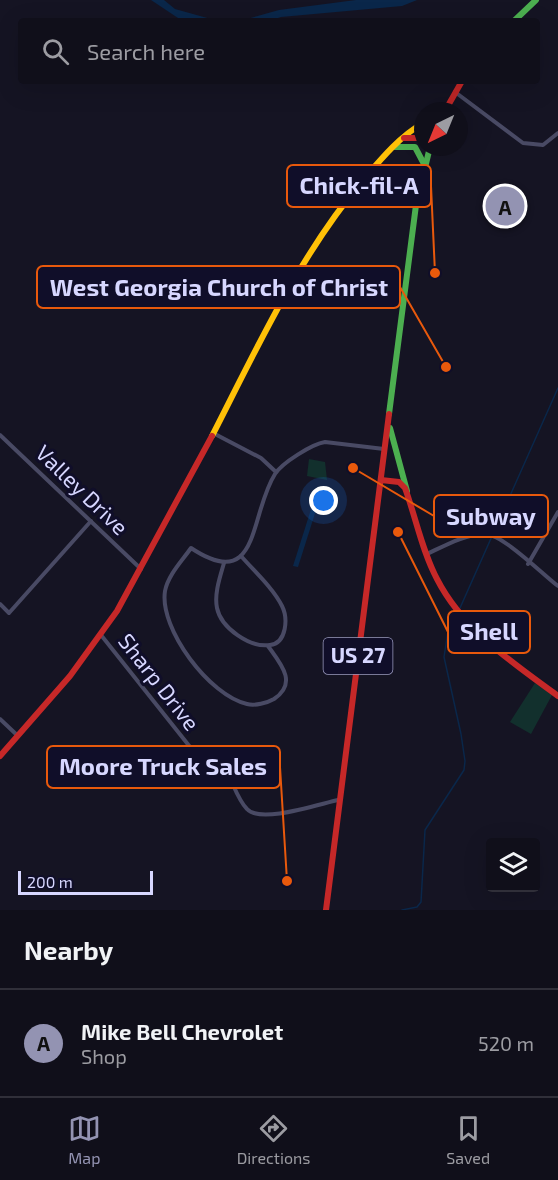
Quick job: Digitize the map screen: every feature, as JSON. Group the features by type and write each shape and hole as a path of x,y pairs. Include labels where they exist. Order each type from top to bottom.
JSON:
{"main road":[{"path":"517,18 536,0"},
{"path":"448,102 460,84"},
{"path":"0,756 57,693 101,635 141,569 308,252 347,198 394,147 414,131"},
{"path":"410,134 414,135"},
{"path":"394,147 415,147 424,164"},
{"name":"US 27","path":"326,910 338,800 416,205 427,156"},
{"path":"388,424 427,554 445,593 462,615 498,649 558,696"},
{"path":"381,480 399,482 407,492"}],"street":[{"path":"454,91 523,143 543,145 558,133"},
{"path":"213,432 261,458 276,472"},
{"name":"Valley Drive","path":"0,435 141,569"},
{"path":"224,563 216,599 222,621 235,635 268,646 288,679 286,688 269,702 248,704 221,692 182,647 170,627 165,592 169,580 191,548 206,558 224,563 242,556 265,494 276,472 316,444 325,442 385,450"},
{"path":"528,564 558,513"},
{"path":"0,604 9,613 91,521"},
{"path":"427,554 464,538 488,534 504,542 528,564 558,586"},
{"path":"242,556 283,607 286,624 284,632 279,640 268,646"},
{"name":"Sharp Drive","path":"101,635 202,762 227,772 246,808 252,813 274,814 338,800"},
{"path":"0,719 18,736"}],"green space":[{"path":"309,459 325,462 327,480 307,476"},
{"path":"535,683 552,695 531,734 510,722"}],"water":[{"path":"151,0 164,0 175,9 207,18 178,18"},
{"path":"356,0 417,0 402,6 251,18 279,10"},
{"path":"313,503 318,504 298,567 293,566"}],"waterway":[{"path":"460,608 558,388"},
{"path":"402,910 417,907 421,902 425,830 464,770 461,734 444,657 450,618 456,613"}],"traffic: fast":[{"path":"517,18 536,0"},
{"path":"395,147 415,147 424,164"},
{"path":"389,414 416,205 428,156"},
{"path":"390,428 407,491"}],"traffic: slow":[{"path":"212,436 280,304 319,240 363,180 398,142 414,129"}],"traffic: jam":[{"path":"450,102 460,84"},
{"path":"404,138 414,138"},
{"path":"326,910 389,414"},
{"path":"0,756 70,676 117,611 212,436"},
{"path":"381,480 399,482 405,488 432,568 448,597 461,614 490,644 558,696"}],"place":[{"name":"Mike Bell Chevrolet","path":"505,206"},
{"name":"Chick-fil-A","path":"435,273"},
{"name":"West Georgia Church of Christ","path":"446,367"},
{"name":"Subway","path":"353,468"},
{"name":"Shell","path":"398,532"},
{"name":"Moore Truck Sales","path":"287,881"}]}
